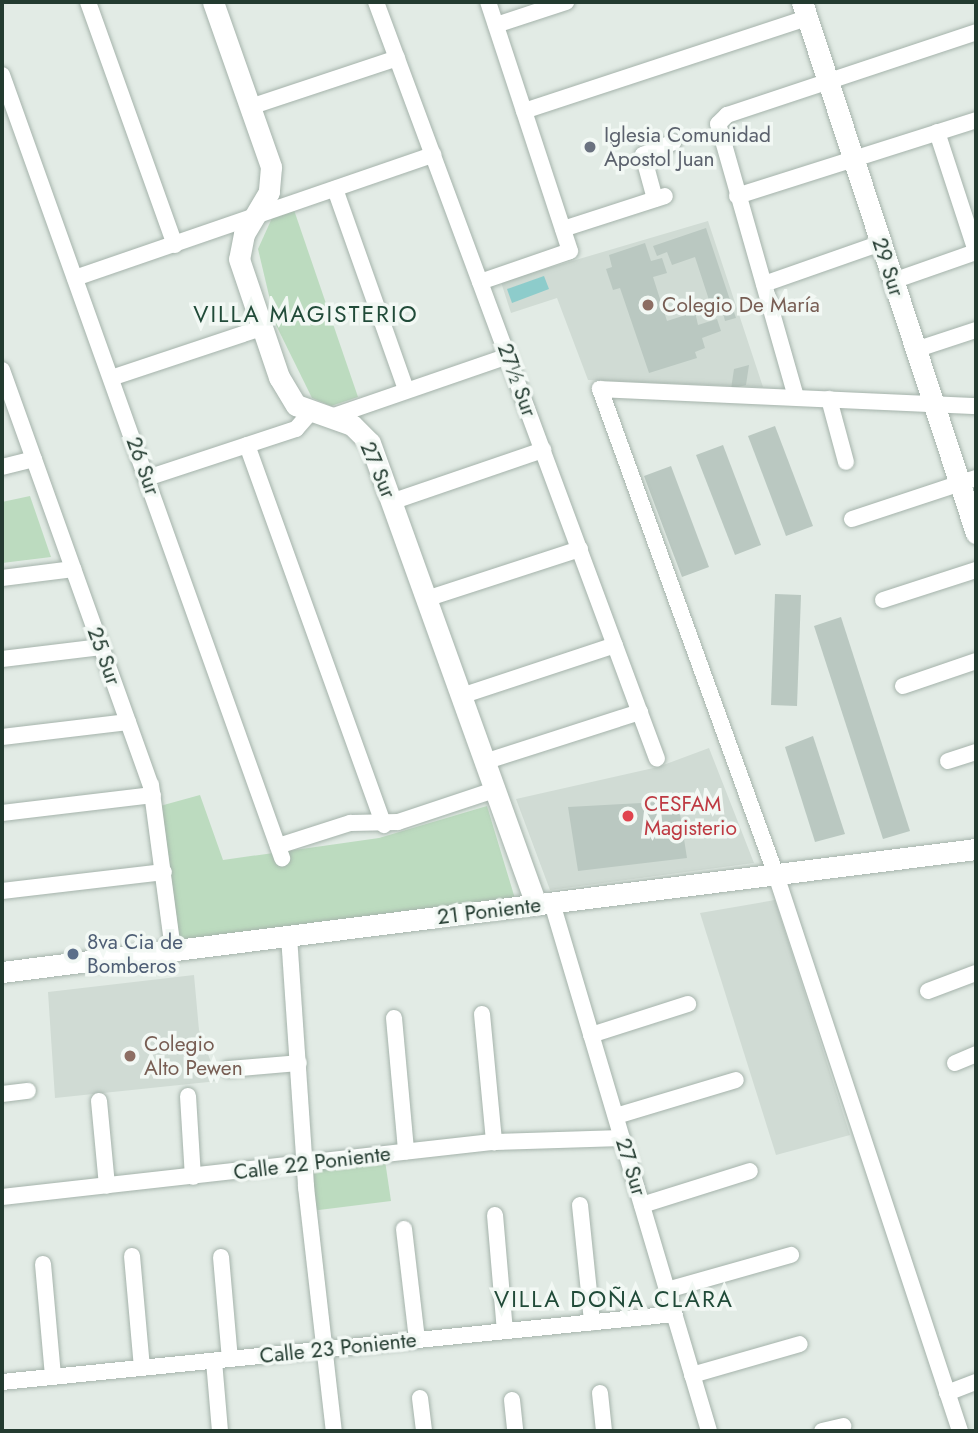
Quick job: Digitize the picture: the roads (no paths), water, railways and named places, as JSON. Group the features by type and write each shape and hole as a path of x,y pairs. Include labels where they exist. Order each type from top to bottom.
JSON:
{"street":[{"path":"88,2 175,245"},
{"name":"27 Sur","path":"213,2 271,176 239,259 261,328 282,385 320,415 365,437 391,502 494,790 544,904 591,1035 709,1431"},
{"name":"27½ Sur","path":"376,2 657,759"},
{"path":"481,282 570,251 488,2"},
{"path":"496,25 566,2"},
{"path":"524,111 805,10"},
{"name":"29 Sur","path":"805,10 933,403 968,481 976,533"},
{"path":"796,397 737,196 719,124 727,115 976,32"},
{"path":"250,107 397,58"},
{"name":"26 Sur","path":"2,75 280,852 350,823 384,825"},
{"path":"737,196 976,120"},
{"path":"893,281 976,251 937,132"},
{"path":"563,229 660,197 643,155 673,142"},
{"path":"75,278 254,219 433,155"},
{"path":"335,189 406,389"},
{"path":"764,284 881,243"},
{"path":"111,378 261,328"},
{"path":"915,350 976,330"},
{"path":"147,478 296,429 320,415 508,356"},
{"name":"25 Sur","path":"2,370 5,388 34,459 153,795 173,950"},
{"path":"960,1431 776,875 600,389 976,406"},
{"path":"829,399 846,462"},
{"path":"247,445 384,825 494,790"},
{"path":"391,502 543,450"},
{"path":"2,467 34,459"},
{"path":"852,519 968,481"},
{"path":"426,599 580,549"},
{"path":"2,578 73,569"},
{"path":"883,600 976,569"},
{"path":"461,696 615,645"},
{"path":"2,659 101,647"},
{"path":"903,686 976,661"},
{"path":"484,762 640,712"},
{"path":"2,737 128,722"},
{"path":"948,761 976,752"},
{"path":"2,813 153,795"},
{"name":"21 Poniente","path":"2,972 976,849"},
{"path":"2,891 164,872"},
{"path":"289,936 304,1164 334,1431"},
{"path":"928,991 976,972"},
{"path":"591,1035 688,1004"},
{"path":"482,1014 494,1142"},
{"path":"394,1018 406,1151"},
{"path":"955,1063 976,1054"},
{"path":"228,1069 299,1063"},
{"path":"616,1116 736,1080"},
{"path":"2,1094 27,1090"},
{"path":"188,1096 193,1177"},
{"path":"99,1101 107,1186"},
{"name":"Calle 22 Poniente","path":"2,1197 494,1142 622,1138"},
{"path":"642,1205 750,1171"},
{"path":"580,1205 592,1322"},
{"path":"495,1215 505,1331"},
{"path":"404,1228 417,1340"},
{"path":"667,1290 791,1255"},
{"path":"132,1256 142,1368"},
{"path":"220,1431 221,1257"},
{"path":"43,1264 53,1377"},
{"name":"Calle 23 Poniente","path":"2,1382 675,1314"},
{"path":"692,1375 800,1344"},
{"path":"947,1393 976,1382"},
{"path":"600,1393 604,1431"},
{"path":"420,1398 424,1431"},
{"path":"512,1400 515,1431"},
{"path":"822,1431 843,1426"}],"water":[{"path":"544,276 549,289 512,303 507,289"}],"place":[{"name":"Iglesia Comunidad Apostol Juan","path":"590,147"},
{"name":"Colegio De María","path":"648,305"},
{"name":"CESFAM Magisterio","path":"628,816"},
{"name":"8va Cia de Bomberos","path":"73,954"},
{"name":"Colegio Alto Pewen","path":"130,1056"}],"district":[{"name":"VILLA MAGISTERIO","path":"306,314"},
{"name":"VILLA DOÑA CLARA","path":"614,1299"}]}
